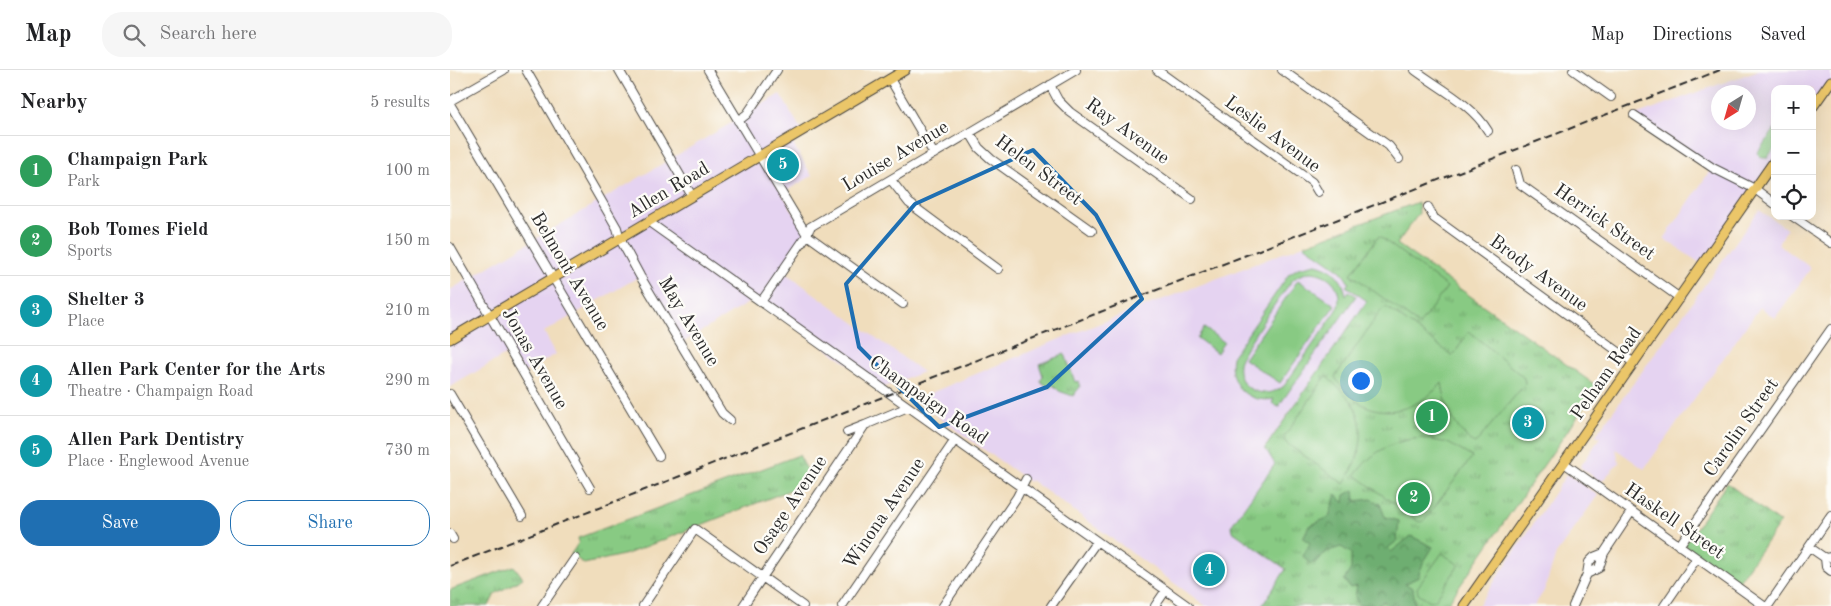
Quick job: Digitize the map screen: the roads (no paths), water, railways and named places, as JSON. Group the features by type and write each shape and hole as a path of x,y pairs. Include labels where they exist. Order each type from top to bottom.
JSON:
{"main road":[{"name":"Allen Road","path":"450,339 905,70"},
{"path":"1816,103 1831,82"},
{"name":"Pelham Road","path":"1464,606 1771,166"}],"street":[{"path":"450,103 504,70"},
{"path":"526,70 616,226 620,239"},
{"path":"619,70 692,196"},
{"path":"708,70 807,235 903,304"},
{"path":"738,120 747,114 777,70"},
{"name":"Louise Avenue","path":"761,302 807,235 810,227 1076,70"},
{"name":"Leslie Avenue","path":"1157,70 1312,182 1318,192"},
{"path":"1282,70 1389,146 1399,159"},
{"path":"1415,70 1480,118 1488,131"},
{"path":"1573,70 1611,97"},
{"path":"890,79 934,154"},
{"name":"Ray Avenue","path":"1050,85 1058,100 1070,112 1192,199"},
{"name":"Belmont Avenue","path":"450,103 659,456"},
{"path":"1634,115 1716,170 1755,189 1771,201"},
{"name":"Helen Street","path":"970,133 979,148 991,159 1092,231"},
{"name":"Herrick Street","path":"1516,170 1520,184 1680,298"},
{"path":"891,180 909,204 998,268"},
{"name":"Brody Avenue","path":"1428,207 1434,218 1634,363"},
{"path":"1798,220 1831,243"},
{"name":"Champaign Road","path":"649,222 1188,606"},
{"name":"May Avenue","path":"620,239 722,413 730,420"},
{"name":"Jonas Avenue","path":"450,247 590,488"},
{"name":"Carolin Street","path":"1679,546 1831,329"},
{"path":"450,394 522,516"},
{"path":"847,432 908,407"},
{"name":"Osage Avenue","path":"743,606 865,425"},
{"name":"Winona Avenue","path":"842,606 955,440"},
{"name":"Haskell Street","path":"1564,464 1766,606"},
{"path":"943,606 1022,488 1026,479"},
{"path":"1587,574 1600,568 1604,554 1631,512"},
{"path":"1766,606 1831,515"},
{"path":"643,606 695,529 803,606"},
{"path":"1051,606 1097,541"},
{"path":"1809,546 1828,557 1826,566 1831,571"},
{"path":"1573,606 1587,574 1590,560 1604,554"},
{"path":"542,606 575,558"},
{"path":"1664,606 1697,558"},
{"path":"1155,606 1166,590"}],"railway":[{"path":"450,566 1720,70"}],"place":[{"name":"Allen Park Dentistry","path":"783,165"},
{"name":"Champaign Park","path":"1432,417"},
{"name":"Shelter 3","path":"1528,423"},
{"name":"Bob Tomes Field","path":"1414,498"},
{"name":"Allen Park Center for the Arts","path":"1209,570"}]}
